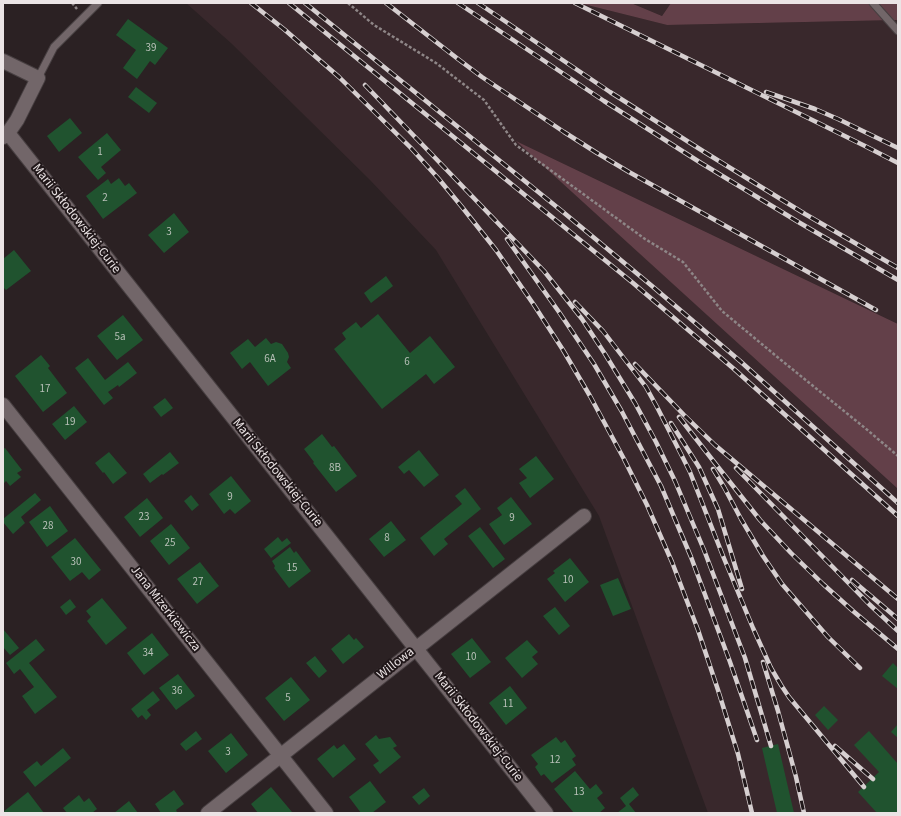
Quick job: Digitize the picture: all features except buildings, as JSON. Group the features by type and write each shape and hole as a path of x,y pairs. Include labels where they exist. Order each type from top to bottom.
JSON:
{"street":[{"path":"3,61 38,78 17,120 5,135"},
{"name":"Marii Skłodowskiej-Curie","path":"5,135 416,648 546,813"},
{"name":"Jana Mizerkiewicza","path":"3,404 326,813"},
{"name":"Willowa","path":"208,813 584,516"}],"lane":[{"path":"38,78 54,47 98,3"},
{"path":"873,3 898,31"}],"path":[{"path":"348,3 374,25 436,63 484,100 516,145 645,239 682,262 722,311 898,456"}],"shaded area":[{"path":"186,3 579,3 667,25 898,20 898,324 518,142 898,489 898,813 708,813 599,516 436,250 370,180 232,44"},
{"path":"579,3 631,3 662,16 671,3 898,3 898,20 667,25"},
{"path":"631,3 671,3 662,16"},
{"path":"516,141 898,324 898,489"}],"railway":[{"path":"251,3 285,30 339,77 411,148 438,178 496,250 563,350 624,459 647,505 672,562 698,630 718,690 738,754 752,813"},
{"path":"289,3 633,283 734,369 898,516"},
{"path":"305,3 652,286 740,361 898,503"},
{"path":"386,3 482,77 597,153 876,310"},
{"path":"458,3 604,101 701,163 898,280"},
{"path":"478,3 610,92 706,153 805,214 898,268"},
{"path":"575,3 898,163"},
{"path":"365,85 544,271 582,319 605,354 635,403 675,481 704,550 745,658 771,746"},
{"path":"766,92 815,109 898,148"},
{"path":"507,239 594,364 621,410 661,486 691,557 757,740"},
{"path":"575,302 603,331 646,387 657,407 690,472 753,628 771,668 781,685 789,697 864,787"},
{"path":"635,364 715,445 898,599"},
{"path":"679,417 760,520 791,553 853,611 898,649"},
{"path":"671,423 699,467 718,509 742,589"},
{"path":"736,468 869,604 898,631"},
{"path":"713,469 763,556 782,584 828,637 860,668"},
{"path":"852,580 898,619"},
{"path":"763,662 796,777 804,813"},
{"path":"835,746 873,779"}]}
